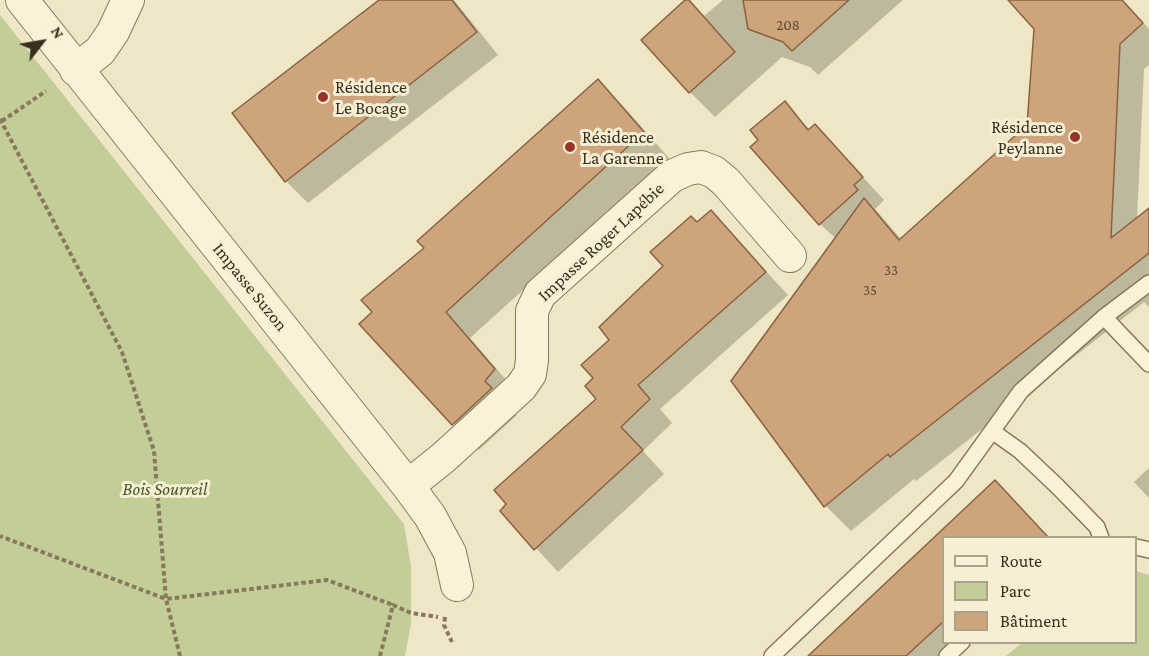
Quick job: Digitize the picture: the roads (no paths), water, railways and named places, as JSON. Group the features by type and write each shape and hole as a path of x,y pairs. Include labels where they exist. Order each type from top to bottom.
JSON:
{"street":[{"name":"Impasse Suzon","path":"22,0 408,486 430,516 450,553 457,585"},
{"path":"76,70 100,51 113,32 128,0"},
{"name":"Impasse Roger Lapébie","path":"408,486 443,458 512,394 530,374 532,311 540,294 672,176 700,167 714,172 726,182 790,256"}],"lane":[{"path":"772,656 956,481 1021,391 1104,317 1149,283"},
{"path":"1104,317 1149,364"},
{"path":"992,431 1020,451 1057,486 1097,527 1101,536"},
{"path":"947,656 960,644"}],"place":[{"name":"Résidence Le Bocage","path":"323,97"},
{"name":"Résidence Peylanne","path":"1075,137"},
{"name":"Résidence La Garenne","path":"570,147"}],"park label":[{"name":"Bois Sourreil","path":"165,489"}]}
